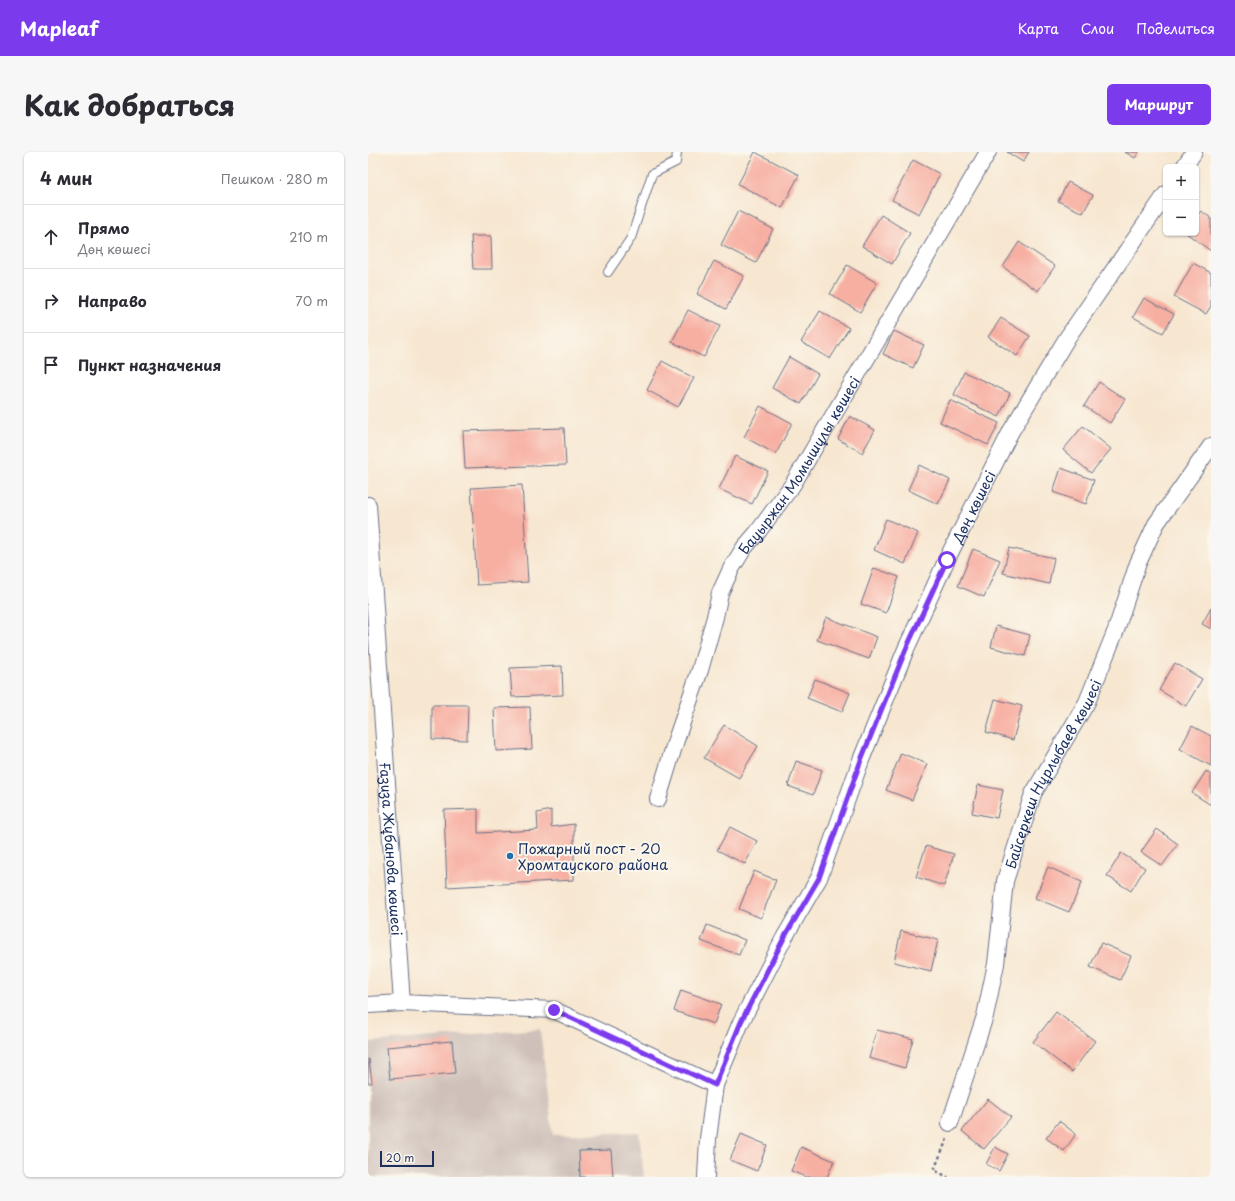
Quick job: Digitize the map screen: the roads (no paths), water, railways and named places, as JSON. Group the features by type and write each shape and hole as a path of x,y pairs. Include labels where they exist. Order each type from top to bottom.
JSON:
{"street":[{"name":"Бауыржан Момышұлы көшесі","path":"658,799 700,670 720,593 731,569 744,548 758,533 792,484 988,152"},
{"path":"1186,164 1194,152"},
{"name":"Дөң көшесі","path":"706,1177 708,1140 715,1085 741,1022 784,938 819,878 861,760 906,649 947,560 1011,431 1067,338 1163,198"},
{"name":"Байсеркеш Нұрлыбаев көшесі","path":"950,1123 985,1016 996,964 1005,881 1033,794 1087,702 1116,630 1138,563 1156,524 1211,446"},
{"name":"Ғазиза Жұбанова көшесі","path":"368,505 402,1003"},
{"path":"368,1005 402,1003 554,1010 715,1085"}],"lane":[{"path":"608,272 631,238 652,174 676,162 677,152"}],"place":[{"name":"Пожарный пост - 20 Хромтауского района","path":"510,856"}]}
